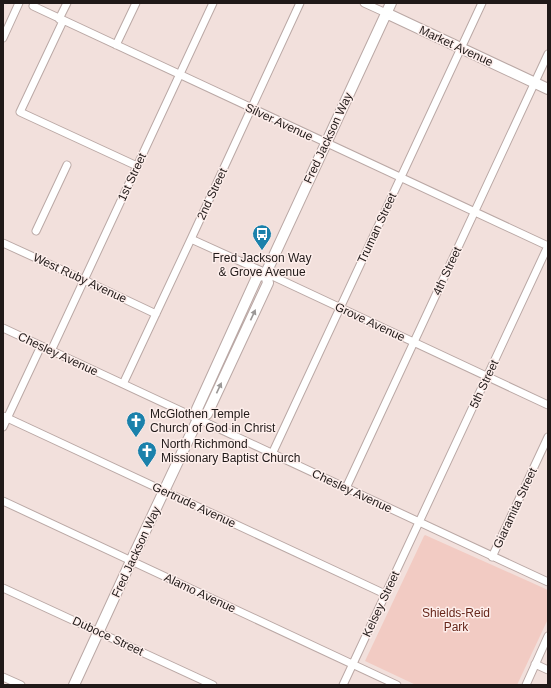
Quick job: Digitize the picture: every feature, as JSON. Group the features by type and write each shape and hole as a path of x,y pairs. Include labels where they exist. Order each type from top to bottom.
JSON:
{"street":[{"path":"3,37 19,3"},
{"path":"67,3 61,20 20,112 137,166"},
{"path":"116,46 136,3"},
{"name":"1st Street","path":"51,350 213,3"},
{"name":"2nd Street","path":"123,384 300,3"},
{"name":"Market Avenue","path":"364,3 548,89"},
{"name":"Fred Jackson Way","path":"74,685 198,419 197,409 257,278 266,273 391,3"},
{"name":"Truman Street","path":"272,454 482,3"},
{"name":"Silver Avenue","path":"33,6 326,144 548,246"},
{"name":"4th Street","path":"346,488 548,54"},
{"path":"36,231 67,165"},
{"name":"Grove Avenue","path":"191,239 548,406"},
{"name":"West Ruby Avenue","path":"3,243 156,314"},
{"name":"5th Street","path":"419,522 548,246"},
{"name":"Chesley Avenue","path":"3,328 548,582"},
{"path":"3,427 5,417 41,346"},
{"name":"Gertrude Avenue","path":"5,417 386,594"},
{"name":"Giaramita Street","path":"492,556 548,437"},
{"name":"Alamo Avenue","path":"3,501 397,685"},
{"name":"Kelsey Street","path":"343,685 419,522"},
{"name":"Duboce Street","path":"3,588 213,685"},
{"path":"526,685 548,636"},
{"path":"536,664 548,670"},
{"path":"3,677 21,685"}],"green space":[{"name":"Shields-Reid Park","path":"425,535 548,590 548,619 517,685 416,685 365,661"}],"place":[{"name":"Fred Jackson Way & Grove Avenue","path":"262,251"},
{"name":"McGlothen Temple Church of God in Christ","path":"136,438"},
{"name":"North Richmond Missionary Baptist Church","path":"147,468"}]}
